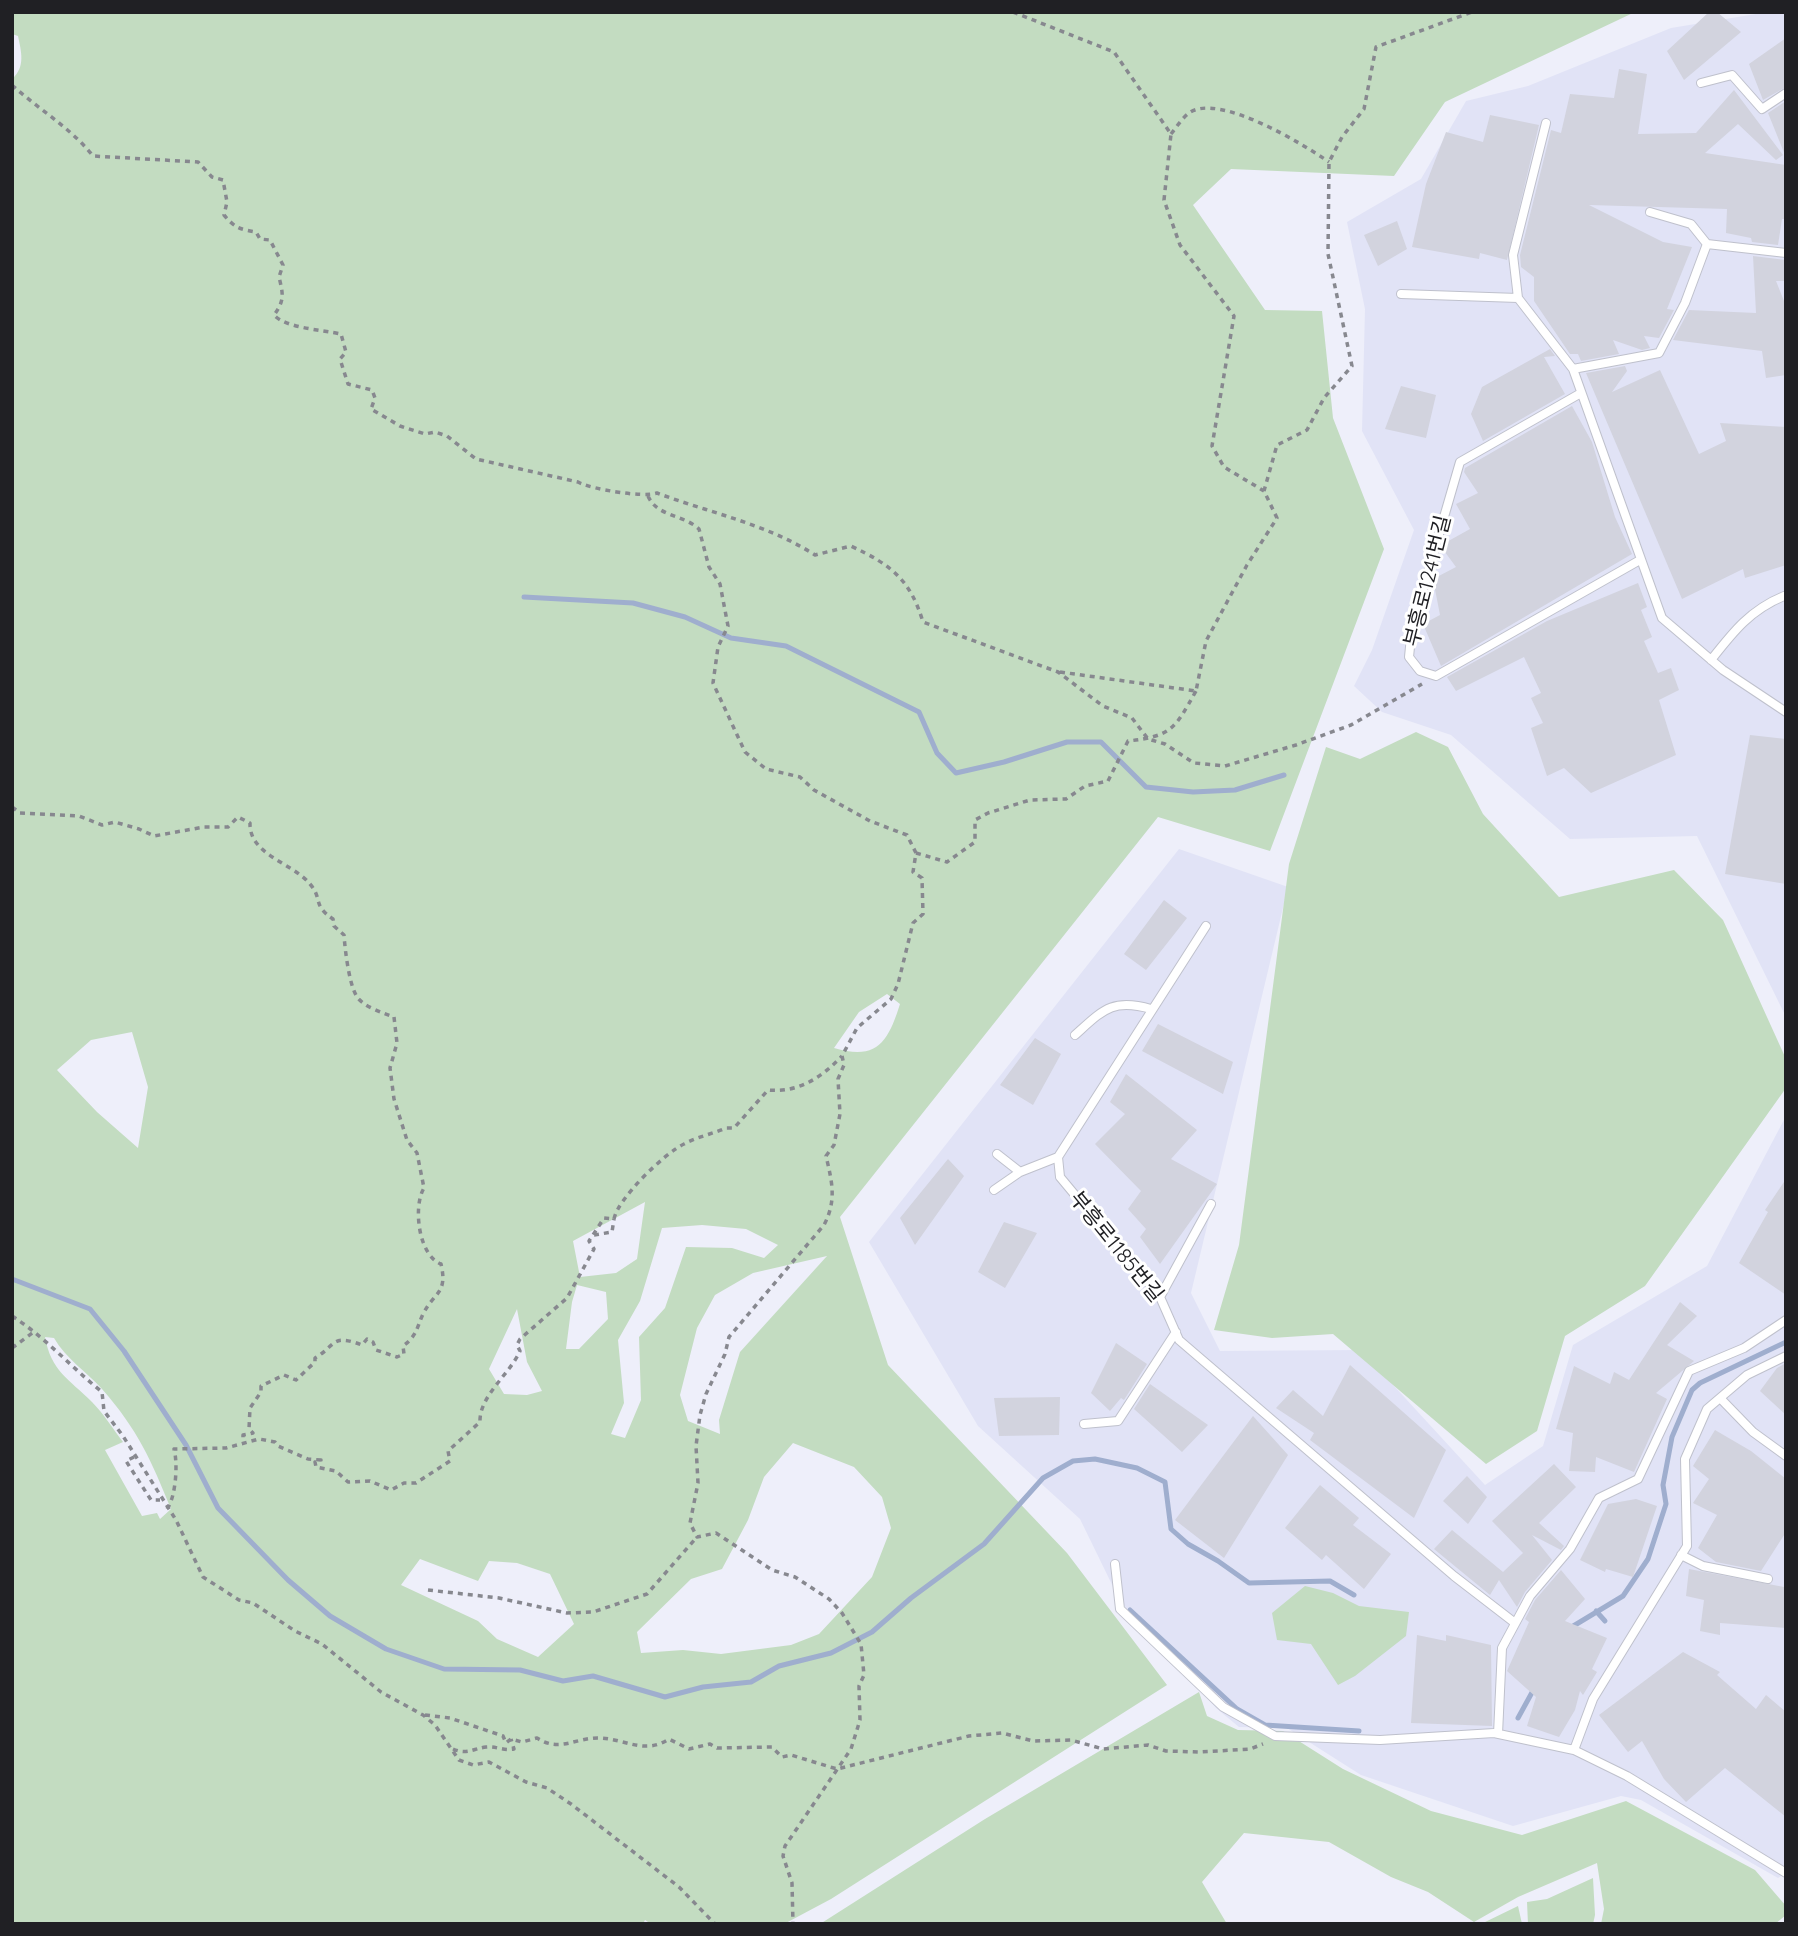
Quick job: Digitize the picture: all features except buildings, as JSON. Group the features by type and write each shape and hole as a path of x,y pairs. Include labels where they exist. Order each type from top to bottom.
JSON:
{"lane":[{"path":"1701,83 1732,75 1762,109 1786,93"},
{"path":"1546,123 1513,255 1518,298 1573,369 1662,618 1711,660 1786,712"},
{"path":"1650,212 1691,224 1707,244 1786,253"},
{"path":"1573,369 1659,353 1685,303 1707,244"},
{"path":"1401,294 1518,298"},
{"name":"부흥로1241번길","path":"1581,393 1460,462 1412,627 1409,657 1420,671 1436,676 1640,560"},
{"path":"1711,660 1744,620 1759,607 1784,596"},
{"path":"993,1190 1020,1172 1058,1157 1150,1009 1206,926"},
{"path":"1075,1035 1105,1009 1127,1003 1150,1009"},
{"path":"997,1154 1020,1172"},
{"name":"부흥로1185번길","path":"1058,1157 1060,1177 1160,1297 1179,1340 1391,1522 1515,1623"},
{"path":"1160,1297 1211,1204"},
{"path":"1498,1734 1502,1648 1530,1596 1570,1549 1599,1497 1639,1479 1689,1371 1744,1348 1786,1320"},
{"path":"1084,1424 1118,1422 1176,1332"},
{"path":"1574,1750 1593,1699 1687,1546 1685,1459 1707,1409 1747,1375 1786,1356"},
{"path":"1720,1398 1753,1432 1786,1456"},
{"path":"1681,1555 1703,1566 1768,1579"},
{"path":"1115,1564 1119,1609 1223,1707 1277,1736 1380,1740 1498,1734 1574,1750 1628,1776 1786,1873"}],"path":[{"path":"1013,12 1114,52 1171,134"},
{"path":"1264,491 1277,445 1307,430 1324,398 1352,366 1328,254 1329,162 1342,137 1364,109 1376,47 1472,12"},
{"path":"12,85 30,98 36,107 53,116 69,130 93,156 126,159 151,157 180,163 188,160 198,162 212,177 223,180 227,202 224,215 230,224 236,229 256,232 260,239 270,240 281,256 283,265 278,277 284,291 282,303 274,315 279,321 296,327 307,326 341,334 346,352 340,359 348,384 372,390 375,398 371,409 376,414 425,434 435,432 447,436 476,459 578,482 590,489 625,491 648,496 657,494 716,515 755,525 796,542 815,555 851,546 883,562 914,594 923,622 1058,672 1196,691"},
{"path":"916,853 947,862 975,842 975,820 981,816 1030,800 1066,799 1085,786 1108,781 1128,741 1148,739 1176,727 1196,691 1206,641 1247,565 1277,518 1264,491 1224,467 1212,446 1234,316 1180,246 1164,200 1171,134 1190,112 1214,107 1292,136 1329,162"},
{"path":"592,1236 612,1232 616,1209 663,1158 686,1142 726,1128 734,1128 768,1090 803,1086 828,1071 842,1056 857,1028 881,1010 898,984 913,923 923,914 925,900 922,878 913,872 916,853 907,835 870,821 814,790 800,777 766,769 745,752 713,683 718,647 728,626 720,584 709,567 699,529 673,514 662,512 652,505 648,496"},
{"path":"1058,672 1103,706 1132,718 1148,739 1165,744 1194,763 1225,766 1351,725 1436,676"},
{"path":"12,807 20,813 79,816 102,825 115,822 154,836 204,827 228,827 238,817 250,823 257,846 310,884 320,910 333,919 334,926 344,935 346,961 356,997 374,1010 394,1017 397,1043 390,1068 394,1099 407,1140 417,1153 424,1188 416,1200 420,1237 433,1261 441,1264 444,1277 442,1286 422,1316 417,1334 403,1346 404,1354 397,1357 376,1350 373,1342 367,1339 362,1345 346,1339 340,1340 324,1348 315,1358 315,1362 296,1380 284,1375 261,1385 261,1392 250,1408 249,1429 253,1433 243,1435 243,1442"},
{"path":"697,1537 690,1523 698,1483 696,1446 706,1394 725,1354 729,1338 816,1235 832,1209 833,1178 826,1156 834,1145 838,1130 842,1101 838,1079 844,1065 842,1056"},
{"path":"167,1509 175,1487 173,1479 178,1461 174,1449 226,1448 259,1438 275,1442 278,1446 308,1459 321,1460 315,1462 316,1467 336,1471 348,1482 370,1481 391,1490 397,1490 404,1483 415,1483 450,1461 448,1451 480,1422 480,1410 500,1377 507,1376 517,1357 520,1339 571,1293 594,1250 589,1241 604,1218 614,1219"},
{"path":"12,1316 35,1331 66,1364 102,1392 103,1411 123,1436 167,1509 203,1577 322,1644 381,1692 423,1715 435,1725 459,1760 473,1765 489,1762 526,1782 547,1788 571,1804 678,1887 715,1924"},
{"path":"12,1348 35,1331"},
{"path":"134,1457 126,1461 133,1475 151,1500 161,1500"},
{"path":"428,1590 499,1598 567,1613 593,1612 646,1594 697,1537 716,1533 772,1570 805,1583 835,1606 861,1644 864,1675 859,1686 860,1720 851,1749 823,1794 785,1846 783,1856 792,1884 793,1924"},
{"path":"423,1715 450,1718 480,1728 503,1736 506,1743 511,1739"},
{"path":"511,1739 522,1742 537,1738 547,1745 568,1745 600,1738 630,1746 659,1745 669,1739 689,1749 710,1744 717,1748 772,1747 782,1758 791,1755 837,1769 969,1736 1002,1733 1033,1741 1071,1740 1103,1749 1148,1745 1166,1751 1200,1752 1250,1749 1277,1736"},
{"path":"451,1748 462,1753 485,1747 501,1751 514,1749 511,1739"}],"shaded area":[{"path":"1768,12 1786,12 1786,1017 1697,836 1570,839 1451,735 1382,712 1354,686 1372,650 1414,530 1362,431 1365,309 1347,222 1421,179 1466,101 1528,86 1671,28"},
{"path":"1179,849 1288,887 1191,1293 1220,1351 1361,1350 1485,1485 1543,1446 1573,1345 1707,1266 1786,1116 1786,1873 1778,1878 1641,1800 1621,1796 1513,1826 1361,1775 1287,1728 1239,1727 1216,1708 1120,1601 1080,1519 978,1426 869,1242"}],"green space":[{"path":"12,12 1635,12 1445,102 1394,176 1231,169 1193,205 1265,310 1322,311 1333,418 1384,549 1270,851 1158,817 840,1217 888,1365 1067,1553 1167,1685 831,1899 784,1924 651,1924 645,1920 643,1924 12,1924 12,79 19,69 21,59 18,36 12,34","holes":["887,994 900,1004 891,1029 879,1045 861,1052 834,1048 859,1012","132,1032 148,1087 138,1148 97,1112 57,1070 91,1040","645,1202 637,1259 616,1273 580,1277 573,1241","702,1225 746,1229 778,1245 764,1258 732,1248 686,1247 665,1308 639,1337 641,1400 625,1438 611,1434 624,1403 618,1340 640,1301 662,1228","827,1256 740,1352 719,1420 720,1434 688,1421 680,1395 697,1328 715,1295 753,1273","577,1285 606,1292 608,1319 579,1349 566,1349","517,1309 527,1362 542,1391 527,1395 504,1394 489,1369","45,1337 54,1338 125,1418 150,1460 171,1509 160,1519 157,1513 142,1516 105,1450 123,1442 96,1407 62,1374 52,1358","793,1443 854,1467 882,1497 891,1528 872,1577 819,1634 791,1645 721,1654 683,1650 641,1653 637,1632 691,1579 722,1569 748,1520 764,1477","420,1559 478,1581 489,1561 517,1563 550,1574 574,1624 538,1657 497,1639 478,1621 401,1585"]},
{"path":"1416,732 1448,747 1483,814 1559,897 1674,870 1723,920 1786,1059 1786,1088 1645,1286 1565,1336 1537,1431 1486,1464 1333,1334 1272,1338 1214,1330 1239,1245 1289,864 1326,747 1360,759"},
{"path":"1305,1586 1333,1593 1359,1606 1409,1612 1406,1636 1355,1676 1338,1685 1311,1644 1277,1640 1272,1613"},
{"path":"1199,1692 1207,1716 1238,1730 1283,1731 1343,1769 1431,1811 1522,1835 1626,1801 1755,1870 1786,1906 1786,1915 1775,1924 1601,1924 1604,1909 1597,1863 1518,1897 1474,1922 1428,1892 1391,1877 1329,1842 1244,1833 1202,1882 1227,1924 820,1924 985,1819"},
{"path":"1593,1878 1593,1924 1528,1924 1527,1902 1547,1899"},
{"path":"1518,1906 1522,1924 1481,1924"}],"waterway":[{"path":"524,597 633,603 685,617 731,638 786,646 919,712 937,753 956,773 1004,762 1067,742 1101,742 1146,787 1193,792 1235,790 1284,775"},
{"path":"12,1279 90,1309 124,1351 186,1445 218,1508 288,1580 330,1616 386,1649 444,1669 520,1670 563,1681 593,1676 665,1697 703,1687 751,1682 779,1666 831,1653 872,1632 911,1598 984,1544 1043,1478 1073,1461 1095,1459 1137,1468 1165,1482 1171,1529 1188,1544 1249,1583 1330,1581 1354,1595"},
{"path":"1570,1628 1623,1596 1648,1559 1666,1504 1663,1485 1672,1437 1692,1390 1700,1383 1786,1342"},
{"path":"1130,1610 1237,1709 1265,1725 1359,1731"},
{"path":"1596,1611 1605,1621"},
{"path":"1518,1718 1535,1687"}]}
